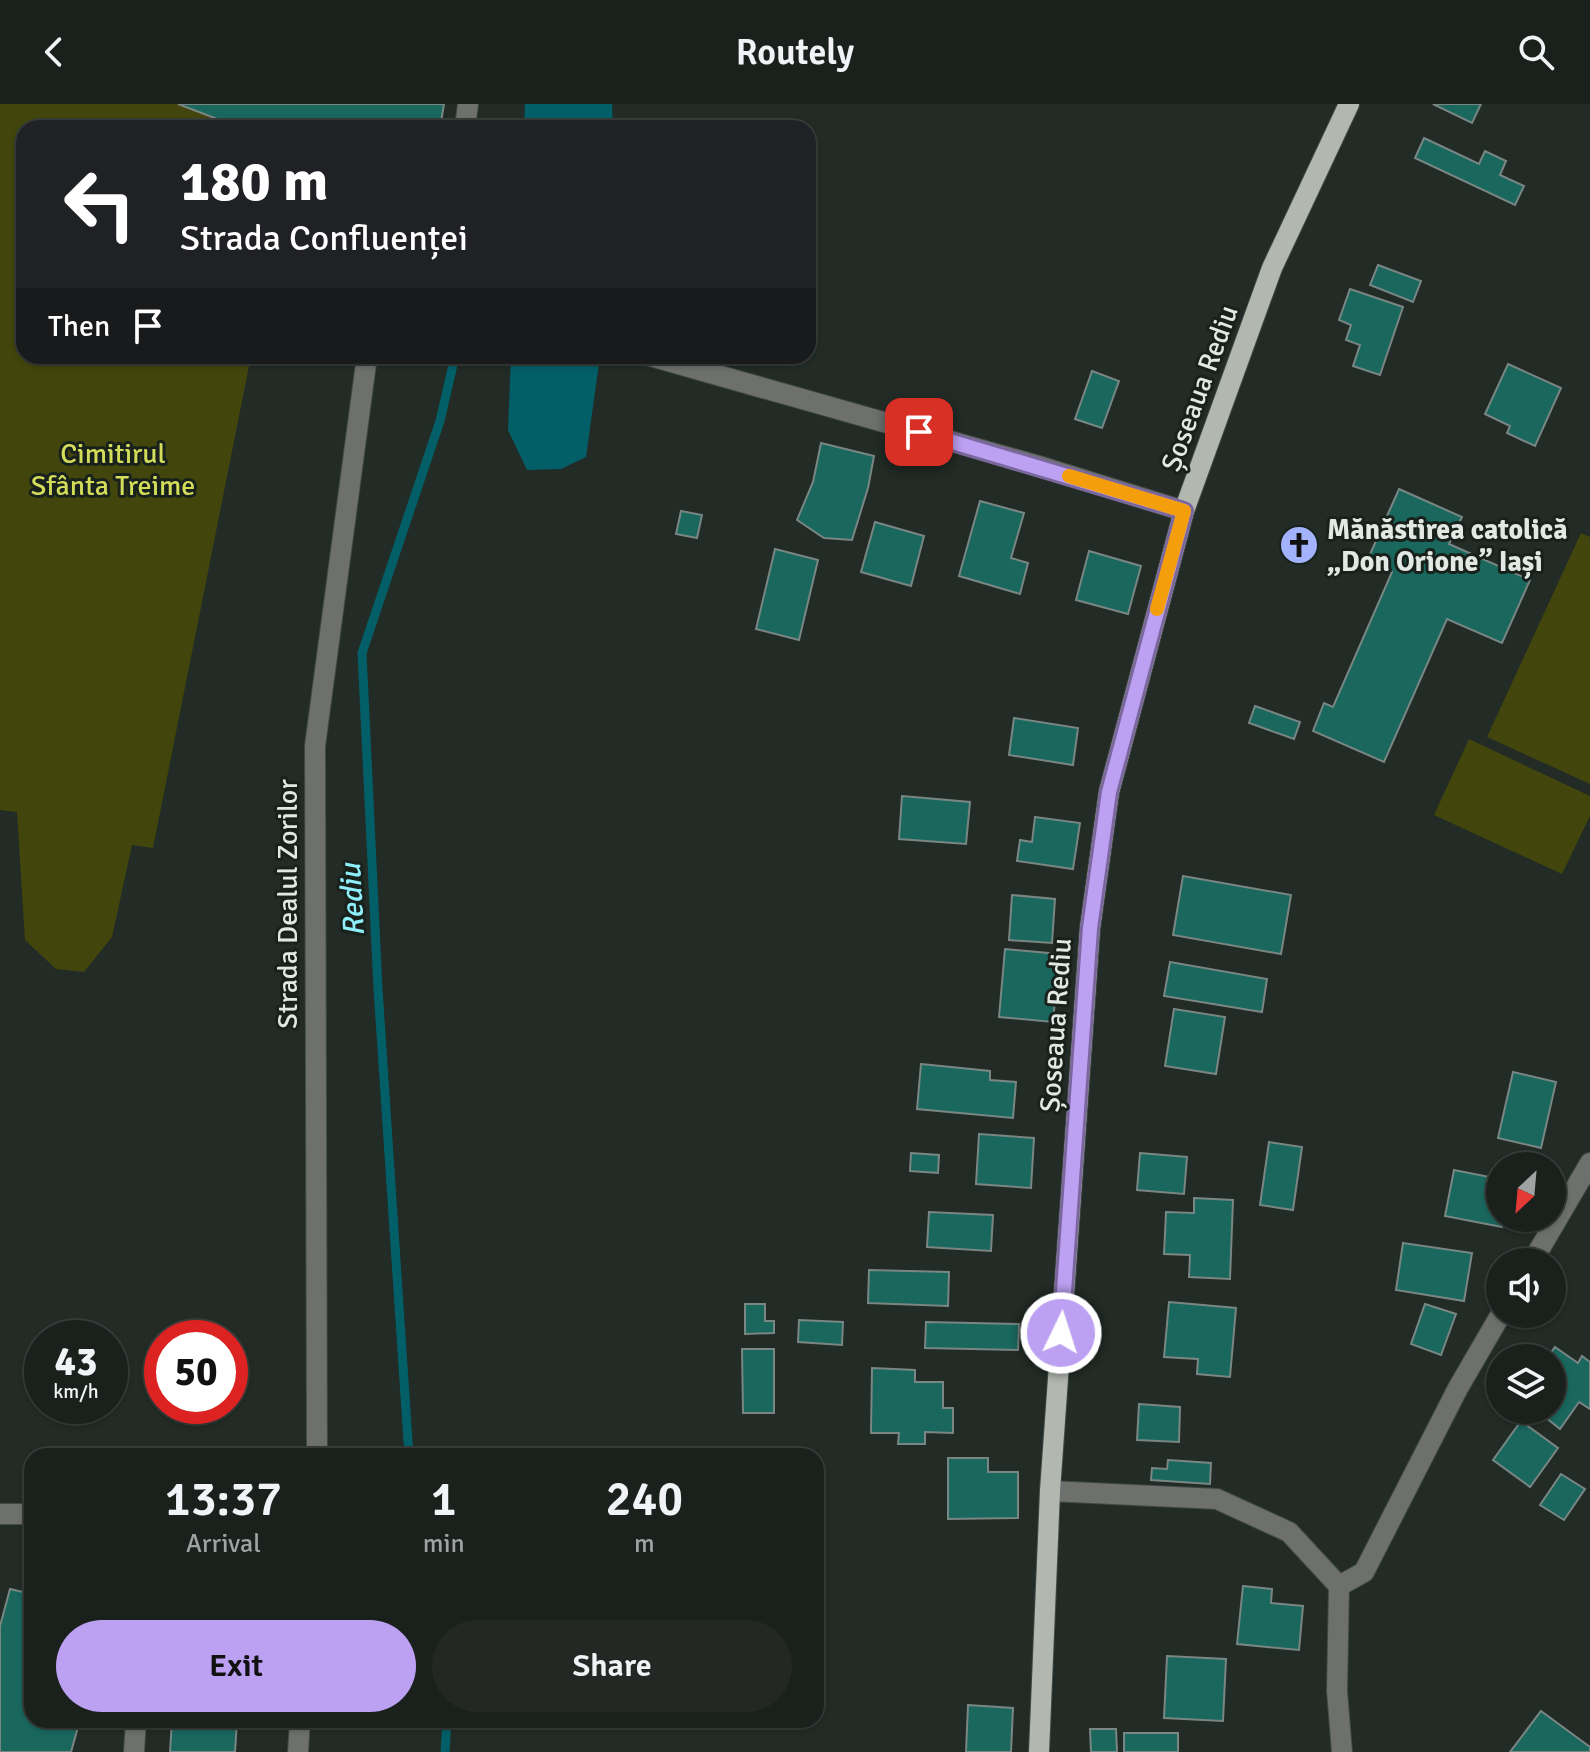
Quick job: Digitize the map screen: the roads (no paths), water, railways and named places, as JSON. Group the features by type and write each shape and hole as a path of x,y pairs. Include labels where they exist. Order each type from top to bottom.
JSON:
{"main road":[{"name":"Șoseaua Rediu","path":"1039,1752 1050,1491 1092,913 1109,792 1184,511 1272,268 1349,104"}],"street":[{"name":"Strada Dealul Zorilor","path":"317,1448 315,746 366,364"},
{"path":"678,364 1039,466 1184,511"},
{"path":"1540,1248 1590,1163"},
{"path":"1339,1586 1364,1572 1458,1388 1493,1328"},
{"path":"1050,1491 1217,1499 1289,1532 1339,1586 1337,1691 1342,1752"},
{"path":"0,1514 24,1514"},
{"path":"134,1752 136,1728"},
{"path":"298,1752 300,1728"}],"water":[{"path":"525,104 612,104 613,120 524,120"},
{"path":"511,364 599,364 586,457 561,469 527,470 508,430"}],"waterway":[{"name":"Rediu","path":"408,1448 378,989 362,653 440,421 453,364"},
{"name":"Rediu","path":"445,1752 446,1728"}],"place":[{"name":"Mănăstirea catolică „Don Orione” Iași","path":"1299,545"}],"park label":[{"name":"Cimitirul Sfânta Treime","path":"113,469"}]}
